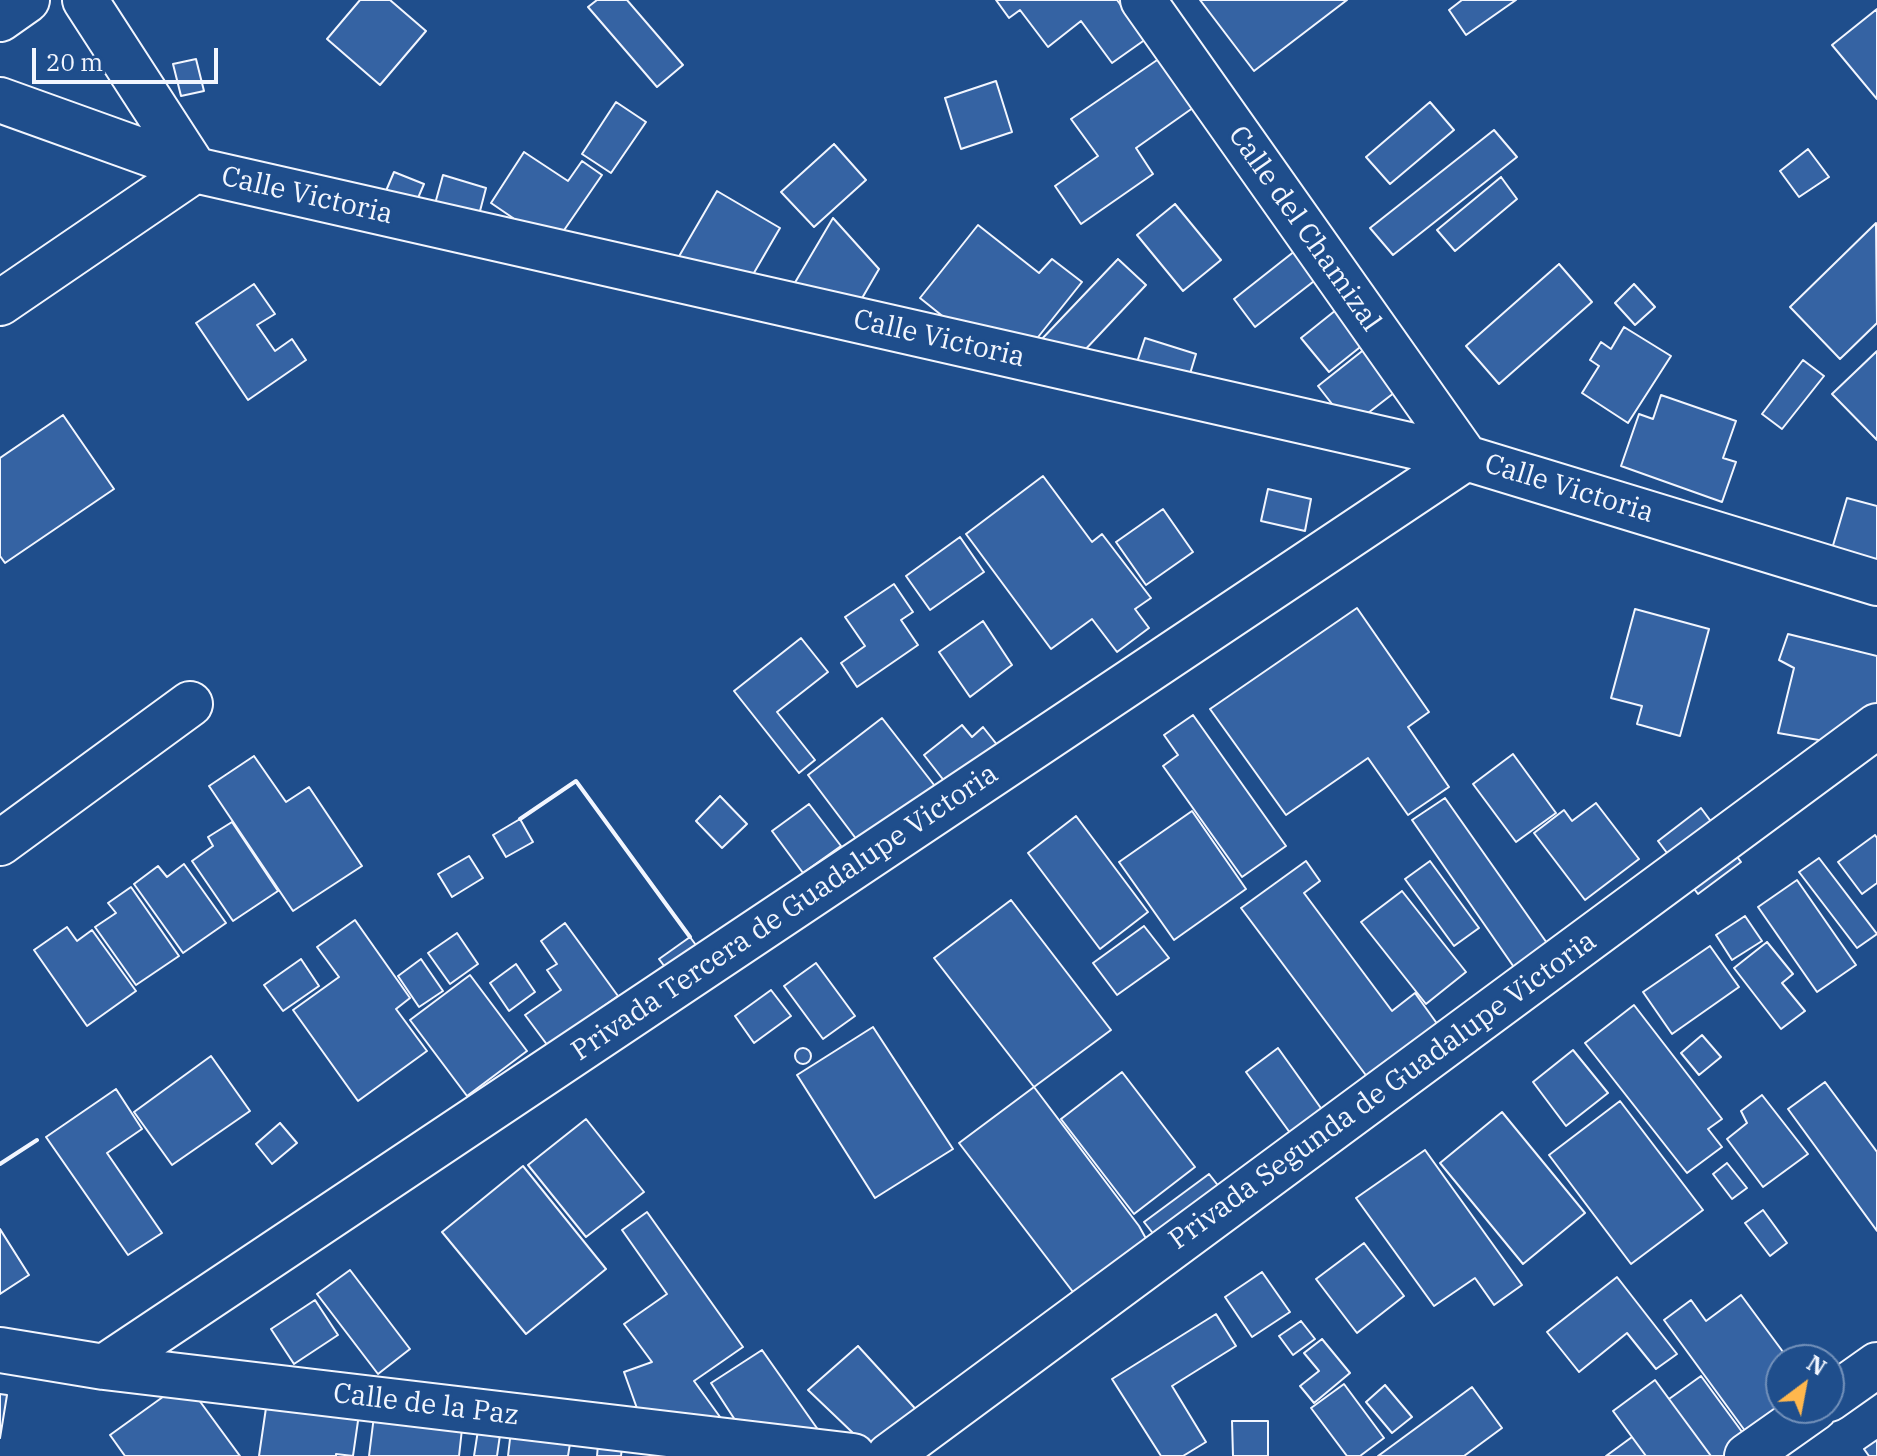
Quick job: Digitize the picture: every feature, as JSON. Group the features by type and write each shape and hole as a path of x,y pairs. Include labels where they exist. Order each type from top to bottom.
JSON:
{"street":[{"path":"0,19 27,0"},
{"path":"0,303 195,170 85,0"},
{"name":"Calle del Chamizal","path":"1143,0 1466,458"},
{"name":"Calle Victoria","path":"0,100 195,170 1466,458 1877,583"},
{"name":"Privada Tercera de Guadalupe Victoria","path":"104,1367 1466,458"},
{"path":"0,843 190,704"},
{"name":"Privada Segunda de Guadalupe Victoria","path":"889,1456 1877,726"},
{"name":"Calle de la Paz","path":"0,1350 104,1367 853,1456"},
{"path":"1845,1388 1877,1365"},
{"path":"1747,1456 1792,1424"}],"building":[{"path":"360,0 390,0 426,31 380,85 327,39"},
{"path":"597,0 627,0 683,65 657,87 588,7"},
{"path":"996,0 1117,0 1146,39 1112,63 1081,21 1048,47 1020,10 1009,18"},
{"path":"1200,0 1347,0 1254,71"},
{"path":"1462,0 1516,0 1466,35 1449,10"},
{"path":"1877,9 1877,99 1832,45"},
{"path":"1163,56 1197,105 1136,148 1153,174 1081,224 1055,186 1098,156 1071,119"},
{"path":"196,59 204,91 181,96 173,64"},
{"path":"996,81 1012,132 961,149 945,98"},
{"path":"616,102 646,122 611,173 582,154"},
{"path":"1430,102 1454,130 1390,184 1366,157"},
{"path":"1494,130 1517,157 1393,255 1370,228"},
{"path":"834,144 866,180 814,227 781,192"},
{"path":"1808,149 1829,177 1799,197 1780,171"},
{"path":"524,152 568,181 582,161 602,175 538,268 498,241 513,218 491,203"},
{"path":"394,172 424,184 406,226 377,212"},
{"path":"443,175 486,188 474,234 430,222"},
{"path":"1501,177 1517,199 1455,251 1437,230"},
{"path":"717,191 780,228 733,309 674,265"},
{"path":"1175,204 1221,260 1183,291 1137,235"},
{"path":"833,218 879,269 840,336 780,308"},
{"path":"1876,223 1877,323 1840,359 1790,307"},
{"path":"978,225 1039,273 1052,259 1082,282 1011,371 920,298"},
{"path":"1305,243 1327,271 1255,327 1234,299"},
{"path":"1118,259 1146,285 1067,369 1039,342"},
{"path":"1559,264 1592,302 1499,384 1466,346"},
{"path":"254,284 275,314 257,325 275,351 292,339 306,360 248,400 196,323"},
{"path":"1634,284 1655,307 1635,325 1615,303"},
{"path":"1341,306 1369,340 1329,372 1301,338"},
{"path":"1624,327 1671,356 1628,423 1582,393 1599,366 1590,360 1601,342 1611,349"},
{"path":"1145,338 1196,354 1183,397 1131,380"},
{"path":"1366,348 1399,389 1350,427 1318,386"},
{"path":"1877,351 1877,440 1832,394"},
{"path":"1803,360 1824,376 1782,429 1762,414"},
{"path":"1661,395 1736,421 1723,458 1736,462 1722,502 1621,466 1639,414 1653,419"},
{"path":"63,415 114,489 5,563 0,556 0,458"},
{"path":"1043,476 1092,542 1102,534 1151,598 1135,609 1149,628 1117,652 1092,619 1051,649 966,534"},
{"path":"1268,489 1311,499 1305,531 1261,521"},
{"path":"1847,498 1877,506 1877,574 1829,559"},
{"path":"1163,509 1193,552 1146,585 1116,542"},
{"path":"960,537 984,572 930,610 906,576"},
{"path":"894,584 913,612 901,620 918,645 857,687 841,663 865,646 845,617"},
{"path":"1357,608 1429,712 1408,727 1449,787 1408,815 1368,758 1286,815 1210,709"},
{"path":"1635,609 1709,629 1680,736 1637,724 1642,706 1611,698"},
{"path":"983,621 1012,665 970,697 939,652"},
{"path":"1788,634 1877,656 1877,750 1778,733 1794,668 1779,660"},
{"path":"801,638 828,672 777,712 815,760 799,773 734,691"},
{"path":"1193,715 1286,846 1242,877 1163,766 1178,755 1164,735"},
{"path":"882,718 938,790 863,848 808,775"},
{"path":"962,725 972,737 983,727 1002,751 952,791 924,755"},
{"path":"1513,754 1556,813 1516,842 1473,784"},
{"path":"254,756 286,802 309,787 362,866 293,911 209,786"},
{"path":"720,796 747,824 722,848 696,821"},
{"path":"1445,798 1561,963 1527,986 1412,820"},
{"path":"1596,803 1639,859 1585,900 1534,833 1564,810 1572,821"},
{"path":"809,804 841,846 803,873 772,831"},
{"path":"1701,808 1741,862 1698,894 1658,841"},
{"path":"1192,811 1246,889 1174,940 1119,862"},
{"path":"1076,816 1148,912 1100,949 1028,853"},
{"path":"520,819 533,842 506,857 493,835"},
{"path":"232,822 278,891 233,921 192,861 213,846 208,837"},
{"path":"1875,835 1877,883 1862,894 1838,862"},
{"path":"469,856 483,878 452,897 438,874"},
{"path":"1819,858 1877,934 1857,948 1799,872"},
{"path":"1306,861 1320,881 1304,893 1392,1011 1415,993 1438,1025 1368,1078 1241,908"},
{"path":"1430,861 1479,928 1454,946 1405,879"},
{"path":"184,864 226,923 183,953 134,884 158,866 167,877"},
{"path":"1797,880 1856,965 1817,992 1758,907"},
{"path":"131,887 179,956 136,985 95,927 116,913 108,903"},
{"path":"1402,891 1466,972 1426,1004 1361,922"},
{"path":"1011,900 1111,1030 1034,1087 934,958"},
{"path":"1745,916 1762,941 1732,960 1716,935"},
{"path":"355,920 410,998 396,1009 427,1051 358,1101 293,1010 339,977 317,947"},
{"path":"565,923 618,996 548,1046 525,1015 561,990 547,970 557,964 541,941"},
{"path":"1144,926 1169,958 1117,995 1093,963"},
{"path":"67,927 77,941 92,930 136,991 87,1026 34,950"},
{"path":"457,933 478,964 450,984 428,953"},
{"path":"690,937 701,952 665,967 659,959"},
{"path":"1767,942 1793,974 1782,983 1805,1011 1781,1029 1734,968"},
{"path":"1710,946 1739,987 1672,1034 1643,992"},
{"path":"301,959 319,986 283,1011 264,985"},
{"path":"421,959 443,991 419,1007 398,976"},
{"path":"816,963 855,1016 823,1039 784,986"},
{"path":"516,964 535,992 509,1011 490,983"},
{"path":"470,975 527,1051 467,1096 410,1020"},
{"path":"771,990 791,1016 754,1043 735,1016"},
{"path":"1634,1005 1722,1119 1708,1129 1722,1147 1687,1173 1585,1043"},
{"path":"873,1027 953,1149 875,1198 797,1075"},
{"path":"1702,1035 1721,1057 1699,1075 1681,1053"},
{"path":"803,1048 809,1050 809,1062 803,1064 797,1062 795,1056 797,1050"},
{"path":"1278,1048 1333,1125 1301,1148 1246,1072"},
{"path":"1573,1050 1608,1093 1566,1126 1533,1082"},
{"path":"211,1056 250,1111 172,1165 134,1112"},
{"path":"1122,1072 1195,1167 1134,1214 1061,1119"},
{"path":"1825,1082 1877,1152 1877,1231 1788,1109"},
{"path":"1034,1087 1139,1226 1154,1253 1086,1309 959,1143"},
{"path":"116,1089 142,1129 107,1153 162,1233 128,1255 46,1137"},
{"path":"1762,1095 1808,1154 1763,1187 1727,1139 1747,1123 1741,1111"},
{"path":"1620,1101 1703,1210 1631,1264 1549,1155"},
{"path":"1502,1112 1585,1213 1523,1264 1440,1163"},
{"path":"586,1119 644,1192 586,1237 528,1165"},
{"path":"280,1123 297,1143 272,1164 256,1144"},
{"path":"1425,1150 1522,1285 1494,1305 1475,1278 1434,1306 1356,1198"},
{"path":"1727,1163 1747,1188 1732,1199 1713,1174"},
{"path":"523,1166 606,1269 526,1334 442,1232"},
{"path":"1209,1174 1231,1202 1166,1250 1144,1222"},
{"path":"1763,1210 1787,1243 1770,1256 1745,1223"},
{"path":"647,1212 743,1347 694,1381 736,1439 644,1428 624,1372 652,1362 624,1324 667,1294 622,1230"},
{"path":"0,1229 29,1275 0,1294"},
{"path":"1364,1243 1404,1296 1357,1333 1316,1279"},
{"path":"350,1270 410,1349 378,1374 317,1294"},
{"path":"1262,1272 1290,1312 1252,1337 1225,1297"},
{"path":"1617,1277 1677,1354 1656,1369 1627,1333 1579,1372 1547,1332"},
{"path":"1741,1295 1777,1344 1765,1344 1766,1424 1751,1439 1664,1320 1691,1300 1706,1321"},
{"path":"315,1300 338,1335 294,1364 271,1329"},
{"path":"1216,1314 1236,1346 1172,1386 1206,1442 1183,1456 1161,1456 1112,1379"},
{"path":"1301,1321 1315,1339 1293,1355 1279,1336"},
{"path":"1322,1339 1350,1373 1314,1403 1300,1386 1319,1371 1304,1353"},
{"path":"858,1346 922,1416 876,1455 808,1390"},
{"path":"762,1350 833,1451 750,1443 711,1383"},
{"path":"1701,1376 1748,1440 1726,1456 1711,1456 1669,1399"},
{"path":"1655,1380 1711,1456 1646,1456 1632,1437 1613,1411"},
{"path":"185,1381 240,1456 125,1456 110,1435"},
{"path":"1344,1384 1384,1438 1360,1456 1347,1456 1311,1408"},
{"path":"1385,1385 1412,1417 1392,1433 1366,1402"},
{"path":"1472,1387 1502,1428 1464,1456 1378,1456"},
{"path":"0,1394 7,1395 0,1438"},
{"path":"267,1401 359,1414 353,1456 259,1456"},
{"path":"375,1408 463,1420 459,1456 369,1456"},
{"path":"1232,1421 1268,1421 1268,1456 1233,1456"},
{"path":"512,1422 572,1431 568,1456 508,1456"},
{"path":"479,1424 501,1428 497,1456 474,1456"},
{"path":"1632,1437 1646,1456 1606,1456"},
{"path":"1877,1440 1877,1456 1869,1456 1864,1449"},
{"path":"598,1445 622,1448 621,1456 597,1456"}],"wall":[{"path":"520,819 576,781 690,937"},
{"path":"0,1164 37,1140"}]}
